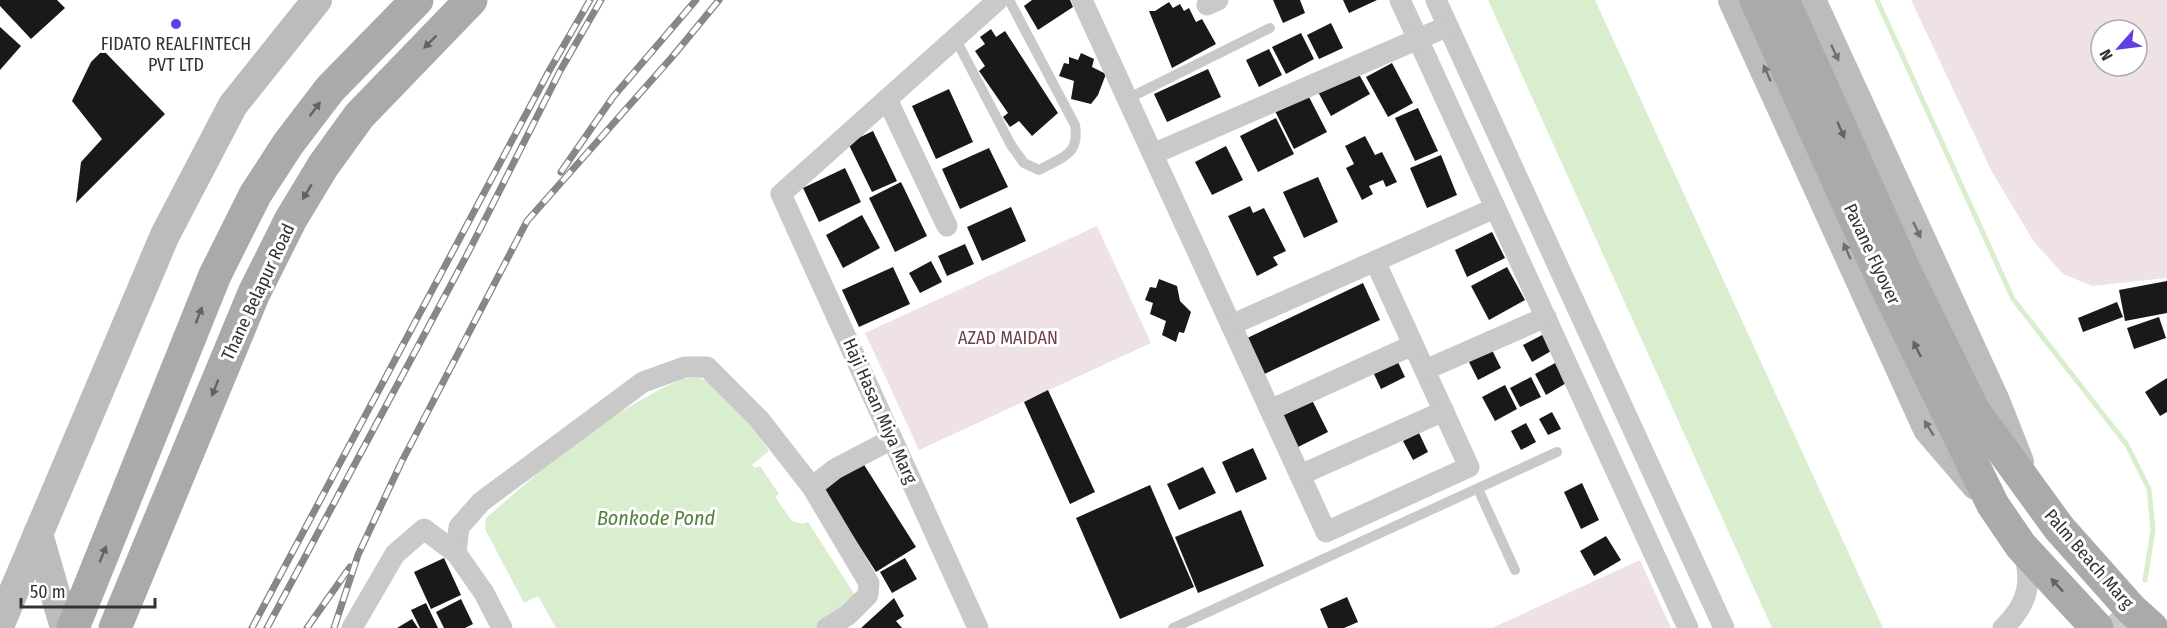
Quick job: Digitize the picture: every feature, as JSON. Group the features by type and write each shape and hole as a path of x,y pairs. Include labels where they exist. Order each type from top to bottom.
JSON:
{"main road":[{"path":"0,624 165,235 232,105 317,0"},
{"path":"73,628 215,275 255,195 288,144 330,89 417,0"},
{"name":"Thane Belapur Road","path":"115,628 254,293 291,219 323,166 359,117 471,0"},
{"path":"1733,0 1928,429 1993,505 2021,546 2097,628"},
{"name":"Pavane Flyover","path":"1756,0 1881,276 1963,415 2029,486"},
{"name":"Pavane Flyover","path":"1783,0 1903,267 1963,415 1993,505"},
{"path":"1811,0 1995,401 2029,486"},
{"name":"Palm Beach Marg","path":"2029,486 2132,622"},
{"path":"38,534 65,628"}],"street":[{"path":"947,226 887,99 998,0"},
{"path":"1082,0 1326,532 1469,466 1375,261"},
{"path":"1400,0 1688,628"},
{"path":"1436,0 1724,628"},
{"path":"1153,154 1448,26"},
{"name":"Haji Hasan Miya Marg","path":"887,99 781,194 978,628"},
{"path":"1231,325 1495,208"},
{"path":"1425,370 1546,317"},
{"path":"1270,410 1413,345"},
{"path":"456,553 459,526 481,502 643,382 685,367 707,368 759,419 812,487 868,583 868,595 849,615 826,628"},
{"path":"1300,475 1444,411"},
{"path":"812,487 835,469 892,439"},
{"path":"352,628 395,554 424,529 456,553 484,593 502,628"},
{"path":"2003,628 2013,619 2027,593 2027,564 2021,546"}],"lane":[{"path":"955,38 1011,145 1024,163 1039,170 1072,152 1077,139 1074,125 1009,0"},
{"path":"1127,99 1270,28"},
{"path":"1173,628 1557,452"},
{"path":"1478,489 1515,570"}],"green space":[{"path":"1911,0 2167,0 2167,278 2092,286 2063,274 2034,242 1992,172"},
{"name":"AZAD MAIDAN","path":"1097,226 1151,343 919,450 865,333"},
{"path":"1640,560 1671,628 1492,628"}],"water":[{"path":"1488,0 1595,0 1883,628 1772,628"},
{"name":"Bonkode Pond","path":"698,377 728,398 756,431 769,451 752,465 755,468 760,466 779,494 775,497 792,521 803,524 808,522 858,600 830,628 556,628 538,596 524,603 485,529 486,518 569,446 595,427 660,389 683,379"}],"building":[{"path":"0,0 57,0 65,8 31,39 0,6"},
{"path":"1032,0 1070,0 1073,7 1038,30 1024,6"},
{"path":"1273,0 1300,0 1305,13 1283,23"},
{"path":"1343,0 1377,0 1349,13"},
{"path":"1169,2 1173,8 1180,4 1184,11 1189,8 1196,22 1202,19 1216,44 1172,68 1149,11 1155,11"},
{"path":"1331,23 1343,48 1319,59 1307,35"},
{"path":"0,27 21,46 0,70"},
{"path":"991,29 996,37 1005,31 1058,113 1032,136 1019,121 1010,127 1003,117 1008,113 979,71 985,66 975,51 985,44 980,37"},
{"path":"1301,33 1314,59 1286,74 1272,47"},
{"path":"1269,49 1282,75 1259,87 1246,60"},
{"path":"103,50 165,114 76,203 81,162 102,139 72,101 91,62"},
{"path":"1081,53 1094,59 1092,67 1106,74 1098,95 1091,104 1071,99 1074,81 1059,76 1064,63 1069,64 1069,57 1078,60"},
{"path":"1392,63 1413,103 1388,117 1366,77"},
{"path":"1208,69 1221,97 1167,122 1154,94"},
{"path":"1356,69 1370,94 1331,116 1317,90"},
{"path":"949,89 973,142 936,159 912,106"},
{"path":"1308,95 1327,132 1294,149 1275,111"},
{"path":"1418,108 1438,151 1415,161 1395,118"},
{"path":"1276,118 1294,154 1258,172 1240,136"},
{"path":"873,131 897,181 872,192 848,143"},
{"path":"1365,136 1375,155 1382,152 1397,182 1386,187 1383,180 1369,186 1373,194 1362,200 1346,168 1354,164 1345,146"},
{"path":"1226,146 1243,180 1212,195 1195,162"},
{"path":"989,148 1008,187 960,209 942,169"},
{"path":"1441,155 1457,195 1427,208 1410,168"},
{"path":"845,168 861,202 819,222 803,188"},
{"path":"1318,177 1338,222 1304,238 1283,192"},
{"path":"901,182 927,236 895,252 869,198"},
{"path":"1250,206 1253,213 1264,208 1286,251 1273,257 1278,265 1257,276 1228,216"},
{"path":"1011,207 1026,241 982,261 967,227"},
{"path":"862,215 880,248 843,268 826,235"},
{"path":"1492,232 1505,258 1467,277 1455,250"},
{"path":"965,244 974,264 947,276 938,256"},
{"path":"931,261 942,282 920,293 909,273"},
{"path":"893,267 910,304 859,327 842,290"},
{"path":"1507,267 1525,300 1489,320 1471,286"},
{"path":"1159,279 1177,286 1180,301 1191,312 1184,333 1179,332 1176,342 1162,335 1166,321 1150,314 1153,303 1145,300 1150,287 1156,288"},
{"path":"2167,281 2167,313 2125,321 2119,290"},
{"path":"1363,283 1380,320 1260,376 1243,340"},
{"path":"2117,302 2123,317 2083,332 2078,318"},
{"path":"2159,317 2166,338 2134,349 2127,328"},
{"path":"1544,334 1553,350 1532,362 1523,345"},
{"path":"1491,348 1501,368 1478,380 1468,360"},
{"path":"1397,360 1405,377 1381,389 1373,372"},
{"path":"1557,362 1568,382 1546,395 1535,374"},
{"path":"1531,377 1541,397 1520,407 1510,388"},
{"path":"2167,378 2167,412 2160,416 2145,392"},
{"path":"1505,385 1517,409 1495,421 1482,397"},
{"path":"1048,390 1095,492 1070,504 1024,402"},
{"path":"1312,400 1328,432 1298,447 1282,414"},
{"path":"1552,412 1561,429 1548,435 1539,419"},
{"path":"1526,423 1536,442 1521,450 1511,431"},
{"path":"1419,433 1428,452 1413,460 1403,441"},
{"path":"1253,448 1267,479 1236,493 1222,462"},
{"path":"861,460 916,547 876,572 821,486"},
{"path":"1203,467 1216,493 1179,510 1167,484"},
{"path":"1582,483 1599,520 1581,529 1564,492"},
{"path":"1150,485 1194,587 1120,619 1076,518"},
{"path":"1241,510 1264,566 1198,593 1175,537"},
{"path":"1606,536 1621,560 1594,576 1580,551"},
{"path":"444,558 461,595 431,609 414,572"},
{"path":"905,558 917,579 892,593 880,572"},
{"path":"1347,597 1358,622 1344,628 1328,628 1320,609"},
{"path":"894,598 904,616 896,621 902,628 861,628"},
{"path":"461,599 473,624 465,628 444,628 436,612"},
{"path":"426,603 438,628 420,628 411,610"},
{"path":"412,619 418,628 397,628"}],"waterway":[{"path":"1877,0 2013,299 2127,445 2149,489 2153,530 2145,580"}],"railway":[{"path":"252,628 549,71 590,0"},
{"path":"267,628 469,251 560,71 601,0"},
{"path":"561,172 613,97 696,0"},
{"path":"334,628 358,555 401,463 527,221 673,56 719,0"},
{"path":"307,628 350,567"}],"place":[{"name":"FIDATO REALFINTECH PVT LTD","path":"176,24"}]}
